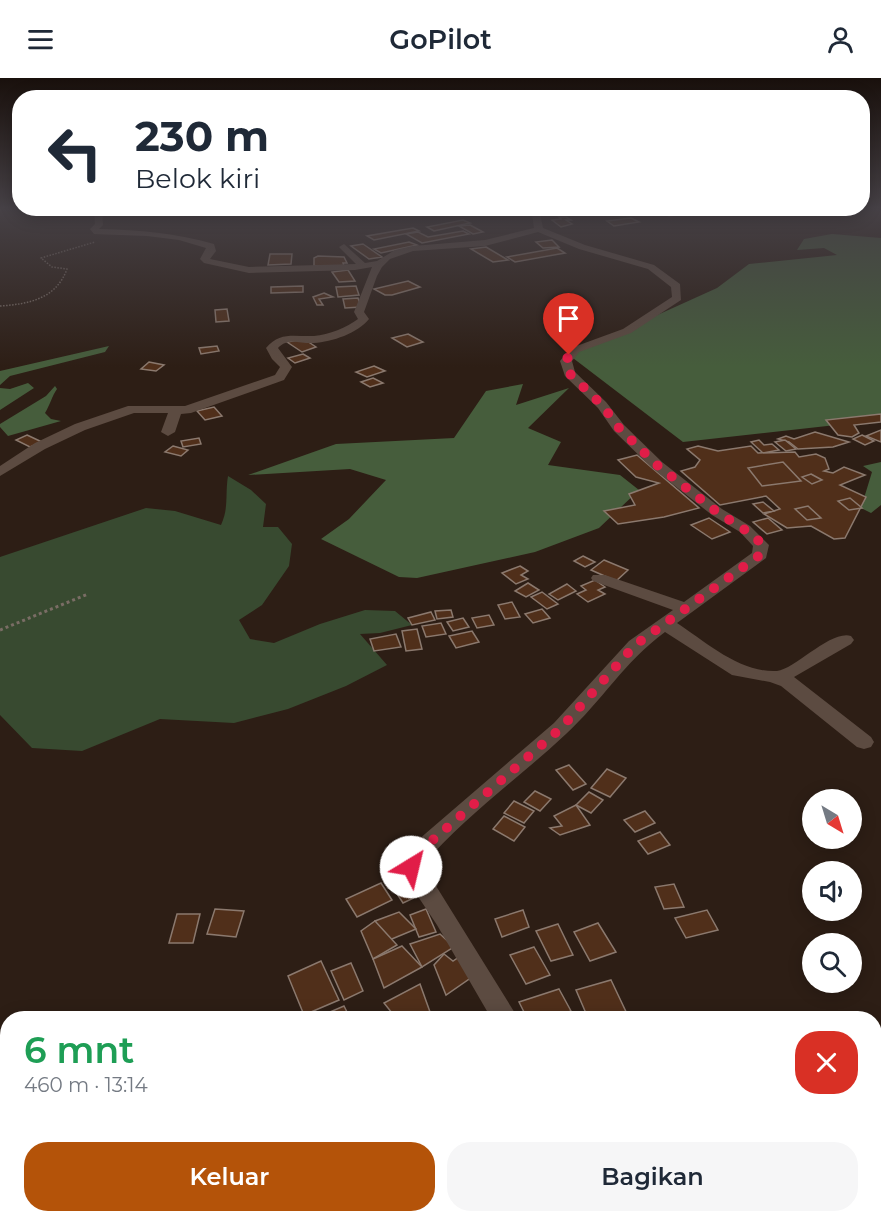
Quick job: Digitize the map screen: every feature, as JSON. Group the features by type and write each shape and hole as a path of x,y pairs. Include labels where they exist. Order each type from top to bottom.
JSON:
{"street":[{"path":"206,260 245,270 363,266 386,260"},
{"path":"357,260 363,266"},
{"path":"501,1011 445,918 416,876 411,867 413,861 426,846 491,787 561,728 635,645 760,555 761,545 745,529 717,512 657,465 619,428 602,405 569,373 566,361 575,350 627,331 677,298 676,286 651,267 628,260"},
{"path":"0,472 40,446 81,427 133,409 177,410 201,406 280,377 286,367 276,357 272,348 277,341 287,338 321,339 360,323 363,319 359,312 366,291 380,263"},
{"path":"168,432 172,425 171,418 177,410"},
{"path":"599,578 685,608"},
{"path":"664,624 739,671 779,678 864,742"},
{"path":"779,678 846,640"}],"path":[{"path":"0,306 33,302 54,292 64,281 67,269 52,267 44,260"},
{"path":"0,630 88,594"}],"green space":[{"path":"784,260 881,260 881,420 683,442 569,355 717,288 749,264"},
{"path":"109,346 105,352 10,376 0,385 0,371"},
{"path":"28,383 34,388 0,410 0,388 10,389"},
{"path":"523,384 516,405 569,388 528,428 561,442 548,465 620,475 639,490 599,528 535,552 417,578 399,577 321,539 349,519 386,480 350,469 248,475 336,444 454,438 486,391"},
{"path":"55,386 57,389 45,413 51,419 61,421 8,436 0,424 46,396"},
{"path":"881,462 881,505 871,513 861,508 872,472 863,466"},
{"path":"228,476 251,490 266,504 263,527 278,527 292,544 289,566 262,605 239,620 250,639 274,643 320,624 365,610 395,611 412,625 380,633 360,634 387,665 346,686 288,709 234,723 160,719 82,751 32,748 0,715 0,557 146,508 175,511 221,525 226,507"}],"building":[{"path":"269,260 291,260 291,264 268,265"},
{"path":"314,260 346,260 347,263 343,263 344,266 314,266"},
{"path":"348,270 355,281 339,282 332,272"},
{"path":"408,281 420,287 392,295 385,295 374,289"},
{"path":"303,286 303,292 271,293 271,287"},
{"path":"356,286 359,295 338,297 336,287"},
{"path":"324,293 333,297 319,299 323,305 317,305 313,297"},
{"path":"358,298 361,307 345,308 343,299"},
{"path":"227,309 229,321 216,322 215,310"},
{"path":"408,334 423,342 407,347 392,338"},
{"path":"304,339 316,347 302,352 287,342"},
{"path":"217,346 219,351 201,354 199,348"},
{"path":"303,354 310,358 295,363 288,358"},
{"path":"149,362 164,365 156,371 141,369"},
{"path":"374,366 385,371 367,377 356,372"},
{"path":"373,378 383,383 370,387 361,382"},
{"path":"214,407 222,416 205,420 197,411"},
{"path":"881,414 881,422 854,425 859,433 852,437 838,435 826,420"},
{"path":"881,430 881,442 866,436"},
{"path":"815,432 849,442 833,447 798,449 789,442 778,439 786,436 794,439"},
{"path":"27,435 42,442 30,447 16,440"},
{"path":"862,435 874,441 865,445 853,439"},
{"path":"199,438 201,444 183,447 181,441"},
{"path":"759,440 764,445 772,444 779,450 763,453 751,442"},
{"path":"785,440 796,449 786,451 775,442"},
{"path":"173,446 188,450 181,456 165,452"},
{"path":"698,446 718,451 751,446 758,453 795,452 799,457 816,454 825,458 829,469 824,471 833,473 844,467 865,475 840,485 866,497 845,538 834,539 811,526 787,528 764,514 780,509 766,496 720,505 681,471 695,467 700,460 687,449"},
{"path":"637,455 699,508 664,517 618,524 604,511 635,505 629,494 659,483 636,477 618,460"},
{"path":"783,462 801,481 762,486 748,468"},
{"path":"811,474 822,480 812,484 802,477"},
{"path":"850,498 862,508 849,510 838,501"},
{"path":"763,502 774,511 763,513 753,504"},
{"path":"808,506 821,518 807,520 795,509"},
{"path":"709,518 730,532 712,539 691,525"},
{"path":"768,518 782,530 767,534 753,522"},
{"path":"583,556 595,562 585,567 574,561"},
{"path":"604,560 628,570 616,581 591,570"},
{"path":"520,566 528,571 521,575 528,579 516,584 502,573"},
{"path":"595,580 605,587 598,590 605,594 588,602 577,594 586,590 581,586"},
{"path":"528,583 539,590 526,597 515,591"},
{"path":"567,584 576,591 558,600 549,594"},
{"path":"542,592 558,604 547,609 531,597"},
{"path":"512,602 520,617 505,619 498,605"},
{"path":"542,609 550,618 533,623 525,614"},
{"path":"451,610 453,617 437,619 435,611"},
{"path":"431,612 435,620 412,625 408,618"},
{"path":"489,615 494,625 477,628 472,618"},
{"path":"463,618 469,627 453,631 447,622"},
{"path":"441,623 446,634 426,637 422,626"},
{"path":"417,629 422,649 406,651 402,631"},
{"path":"472,631 479,642 456,648 449,636"},
{"path":"396,634 401,647 374,651 370,639"},
{"path":"569,765 586,784 573,790 556,770"},
{"path":"607,769 626,778 610,797 591,788"},
{"path":"535,791 551,799 540,811 524,802"},
{"path":"589,792 603,800 591,813 576,805"},
{"path":"514,801 534,811 524,823 504,813"},
{"path":"576,805 590,825 560,835 550,828 562,826 554,816"},
{"path":"645,811 655,823 635,832 624,820"},
{"path":"504,816 525,827 514,841 493,829"},
{"path":"660,832 670,845 648,854 638,841"},
{"path":"409,882 418,896 403,903 394,889"},
{"path":"381,883 392,900 357,917 346,899"},
{"path":"674,884 684,907 664,909 655,887"},
{"path":"215,909 244,911 236,937 207,934"},
{"path":"426,909 436,932 419,937 410,915"},
{"path":"523,910 529,927 502,937 495,919"},
{"path":"707,910 718,930 686,938 675,918"},
{"path":"399,912 416,929 387,941 375,921"},
{"path":"177,914 200,914 193,943 169,943"},
{"path":"375,921 397,945 373,959 361,931"},
{"path":"598,923 616,952 590,961 574,932"},
{"path":"558,924 573,955 551,961 536,931"},
{"path":"440,934 454,947 422,967 410,944"},
{"path":"402,946 422,967 384,988 373,959"},
{"path":"534,947 550,975 526,984 510,955"},
{"path":"444,954 453,961 459,957 472,977 446,995 434,965"},
{"path":"321,961 339,1000 313,1011 302,1011 288,976"},
{"path":"351,963 363,991 344,1000 331,971"},
{"path":"611,980 626,1011 585,1011 576,990"},
{"path":"420,984 430,1011 390,1011 384,1003"},
{"path":"559,989 571,1011 524,1011 519,1002"},
{"path":"344,1006 346,1011 332,1011"}],"route":[{"path":"411,867 417,855 426,846 561,728 635,645 760,555 761,545 756,537 717,512 657,465 619,428 602,405 569,373 566,361 569,355"}]}
